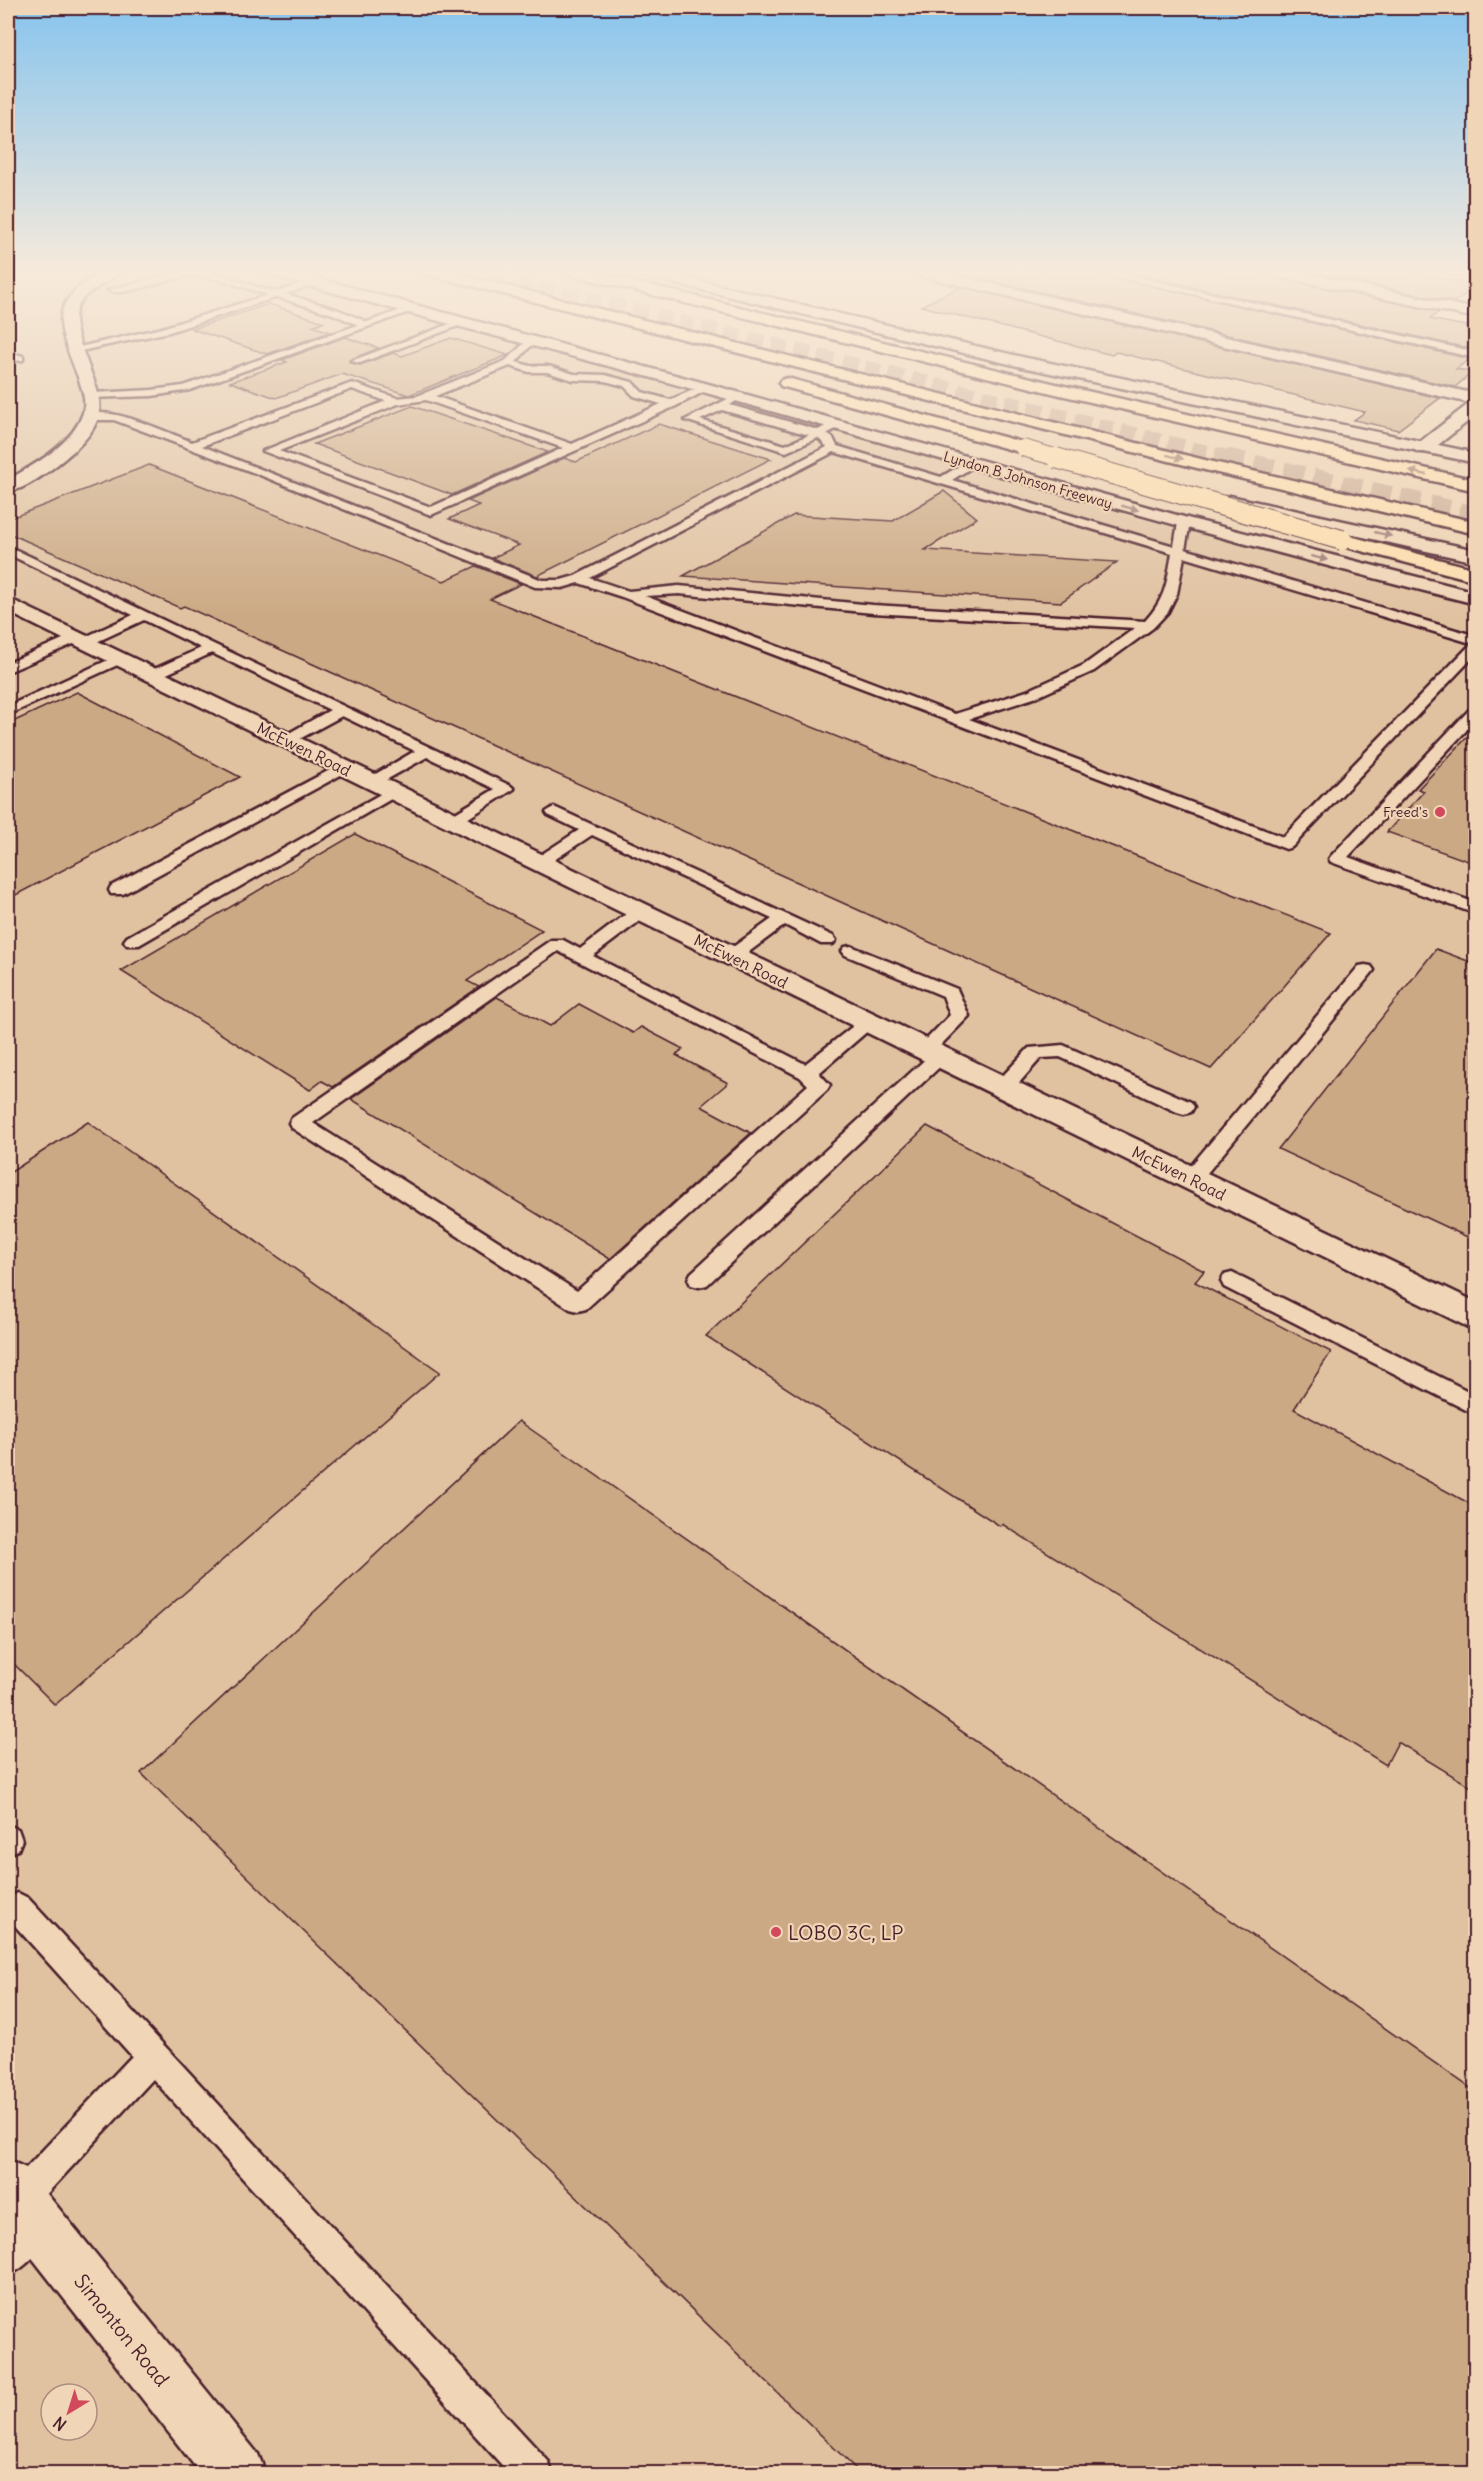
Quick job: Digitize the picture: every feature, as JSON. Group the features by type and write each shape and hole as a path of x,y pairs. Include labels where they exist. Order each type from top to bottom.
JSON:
{"highway":[{"path":"796,386 1342,540 1476,575"},
{"path":"887,386 1209,466 1476,528"},
{"path":"1048,386 1476,486"},
{"path":"1178,417 1253,424 1476,470"}],"main road":[{"path":"8,487 41,467 78,435 90,417 93,396 89,386"},
{"name":"Lyndon B Johnson Freeway","path":"698,386 738,397 827,429 970,464 1184,523 1476,598"},
{"path":"743,386 1007,456 1091,475 1292,514 1476,556"},
{"path":"1134,386 1476,458"},
{"path":"1418,386 1476,399"},
{"path":"1423,448 1476,406"},
{"name":"McEwen Road","path":"8,604 1476,1318"},
{"name":"Simonton Road","path":"18,2217 238,2474"}],"lane":[{"path":"93,396 130,392 161,393 192,386"},
{"path":"192,446 352,386 396,401"},
{"path":"451,386 425,396 396,401 269,451 431,512 706,388"},
{"path":"630,386 638,394 672,404"},
{"path":"425,396 458,410 573,448"},
{"path":"738,397 690,420 786,449 827,429"},
{"path":"721,406 827,429"},
{"path":"90,417 115,417 264,473 540,584 562,584 579,579 833,448 1476,640"},
{"path":"827,429 833,448"},
{"path":"264,473 297,461"},
{"path":"942,481 970,464"},
{"path":"953,719 1032,694 1089,668 1148,625 1163,609 1171,594 1184,523"},
{"path":"12,556 144,615 506,789 453,821"},
{"path":"579,579 627,594 1286,844 1476,646"},
{"path":"627,594 679,590 873,609 1148,625"},
{"path":"8,668 144,615"},
{"path":"153,675 212,648"},
{"path":"8,711 119,659"},
{"path":"287,740 341,710"},
{"path":"1476,711 1337,859 1476,909"},
{"path":"133,941 383,787 426,751"},
{"path":"117,890 343,768"},
{"path":"554,812 827,940"},
{"path":"539,863 591,829"},
{"path":"580,956 640,912"},
{"path":"732,956 784,918"},
{"path":"557,944 807,1073 820,1085 578,1304 299,1123 557,944"},
{"path":"699,1279 932,1054 960,1016 951,993 851,951"},
{"path":"1191,1179 1365,970"},
{"path":"807,1073 868,1023"},
{"path":"1003,1088 1036,1052 1063,1051 1184,1107"},
{"path":"1232,1281 1476,1406"},
{"path":"18,1908 535,2474"},
{"path":"18,2217 154,2056"}],"shaded area":[{"path":"8,386 681,386 1134,517 1475,602 1475,2473 8,2474"}],"building":[{"path":"241,386 310,386 276,398"},
{"path":"380,386 432,386 409,395"},
{"path":"1256,386 1387,386 1440,398 1398,430 1354,420 1365,412"},
{"path":"412,406 548,452 452,495 314,444"},
{"path":"659,424 771,459 537,576 492,558 519,545 449,519 479,505 468,501 564,458 576,462"},
{"path":"149,465 444,581 476,566 521,584 490,599 1331,933 1211,1069 184,606 180,608 8,533 8,519"},
{"path":"944,491 977,518 925,550 1117,562 1061,602 683,576 794,515 893,521"},
{"path":"77,692 240,777 8,899 8,724"},
{"name":"Freed's","path":"1476,728 1476,864 1387,832 1424,791 1418,789"},
{"path":"355,834 542,930 467,981 479,987 333,1087 322,1081 310,1090 121,971"},
{"path":"1436,949 1476,964 1476,1241 1278,1149"},
{"path":"497,997 550,1026 579,1004 633,1033 641,1027 683,1049 676,1055 728,1083 701,1106 751,1133 610,1259 351,1099"},
{"path":"88,1122 440,1372 55,1705 8,1658 8,1174"},
{"path":"927,1126 1204,1271 1195,1282 1331,1352 1294,1409 1476,1507 1476,1790 1398,1742 1386,1765 1002,1524 1000,1526 706,1336"},
{"name":"LOBO 3C, LP","path":"519,1421 1476,2092 1476,2474 861,2474 141,1773"}],"tunnel":[{"path":"936,386 1231,459"},
{"path":"1225,458 1476,516"}],"place":[{"name":"Freed's","path":"1440,812"},
{"name":"LOBO 3C, LP","path":"776,1932"}]}
